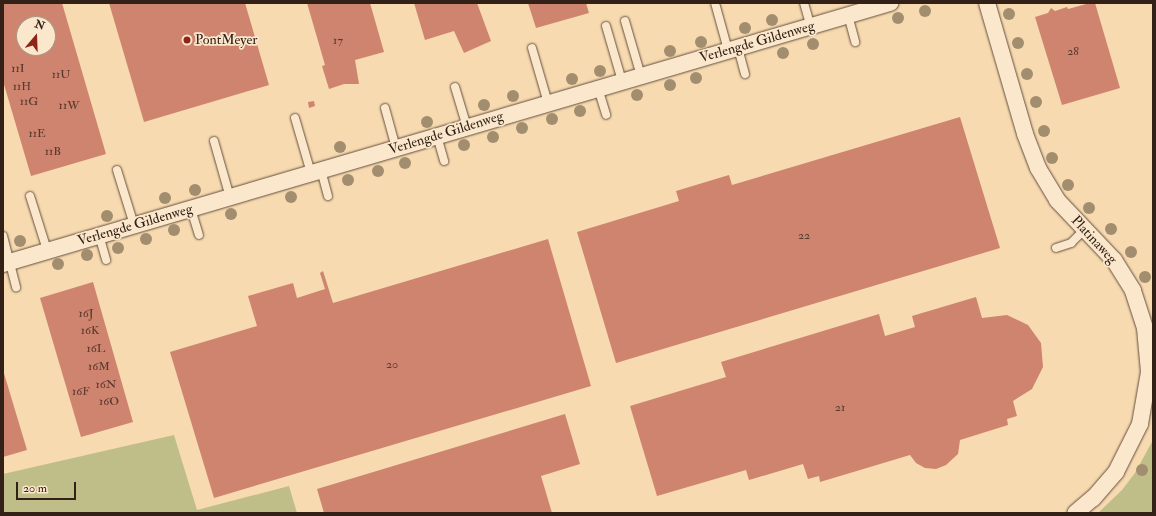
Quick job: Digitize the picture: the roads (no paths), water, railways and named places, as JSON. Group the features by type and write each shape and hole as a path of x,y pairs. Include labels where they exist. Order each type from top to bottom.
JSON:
{"street":[{"name":"Verlengde Gildenweg","path":"6,263 890,3"},
{"name":"Platinaweg","path":"987,3 1030,151 1057,200 1099,242 1125,276 1149,327 1150,397 1140,424 1123,461 1106,484 1075,513"}],"lane":[{"path":"715,3 733,49 745,74"},
{"path":"804,3 811,27"},
{"path":"848,15 855,42"},
{"path":"625,21 641,76"},
{"path":"606,26 622,81"},
{"path":"532,48 548,103"},
{"path":"455,87 467,127"},
{"path":"598,88 606,115"},
{"path":"385,108 396,148"},
{"path":"295,118 316,172 328,196"},
{"path":"437,136 444,161"},
{"path":"214,141 230,197"},
{"path":"117,170 134,225"},
{"path":"30,196 47,250"},
{"path":"191,208 199,235"},
{"path":"1056,248 1071,243 1085,229"},
{"path":"99,235 106,260"},
{"path":"3,236 6,263 16,286"}],"place":[{"name":"PontMeyer","path":"187,40"}]}
